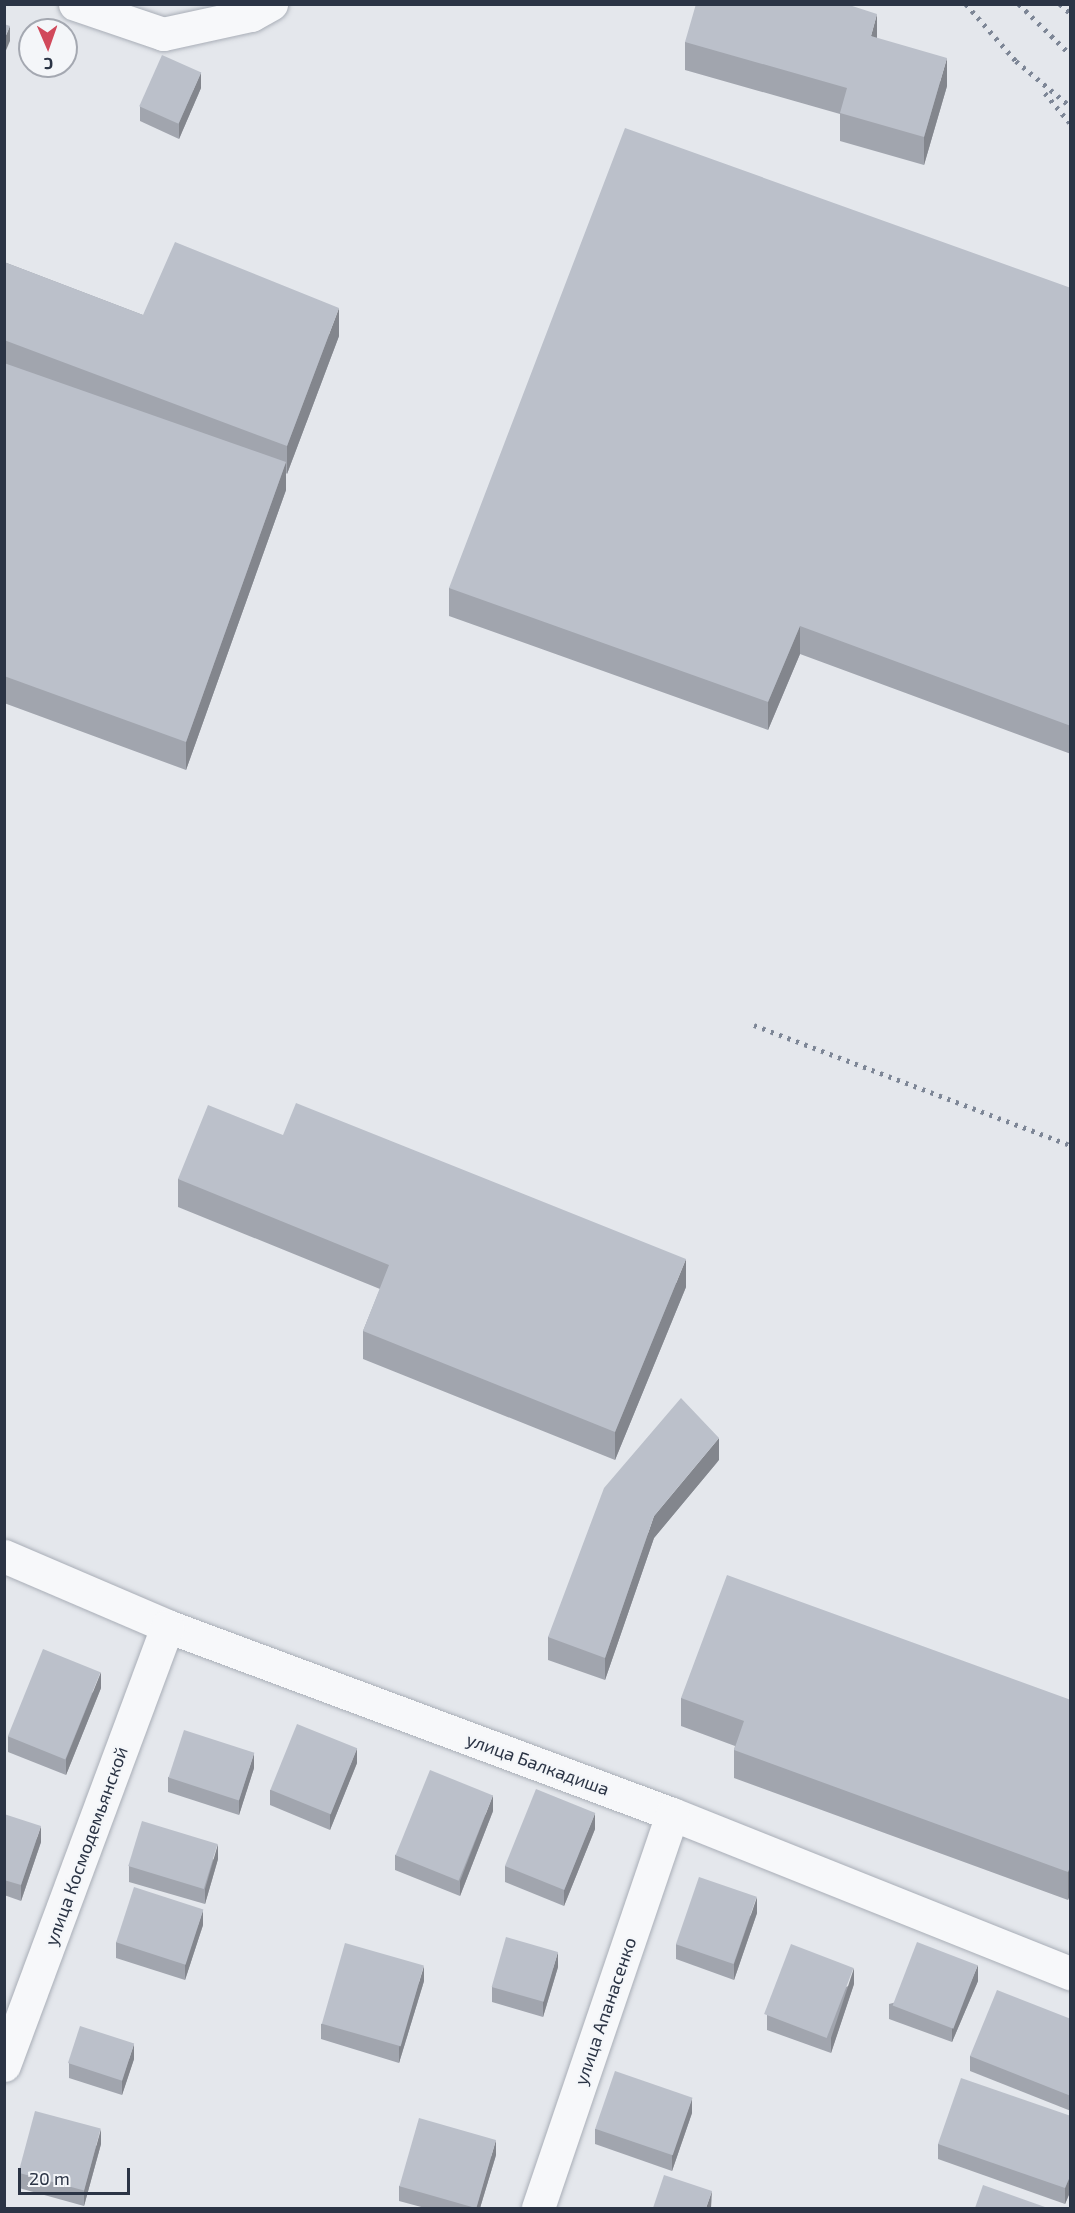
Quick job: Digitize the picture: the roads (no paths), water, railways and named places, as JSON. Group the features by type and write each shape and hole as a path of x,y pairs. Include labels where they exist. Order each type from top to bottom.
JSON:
{"street":[{"path":"75,4 163,34 250,15 271,4"},
{"name":"улица Балкадиша","path":"4,1556 167,1626 672,1814 1071,1973"},
{"name":"улица Космодемьянской","path":"4,2065 167,1626"},
{"name":"улица Апанасенко","path":"538,2208 672,1814"}],"railway":[{"path":"966,4 1016,61 1070,106"},
{"path":"1019,4 1070,54"},
{"path":"1060,4 1070,13"},
{"path":"1045,93 1070,123"},
{"path":"754,1025 1070,1145"}]}
